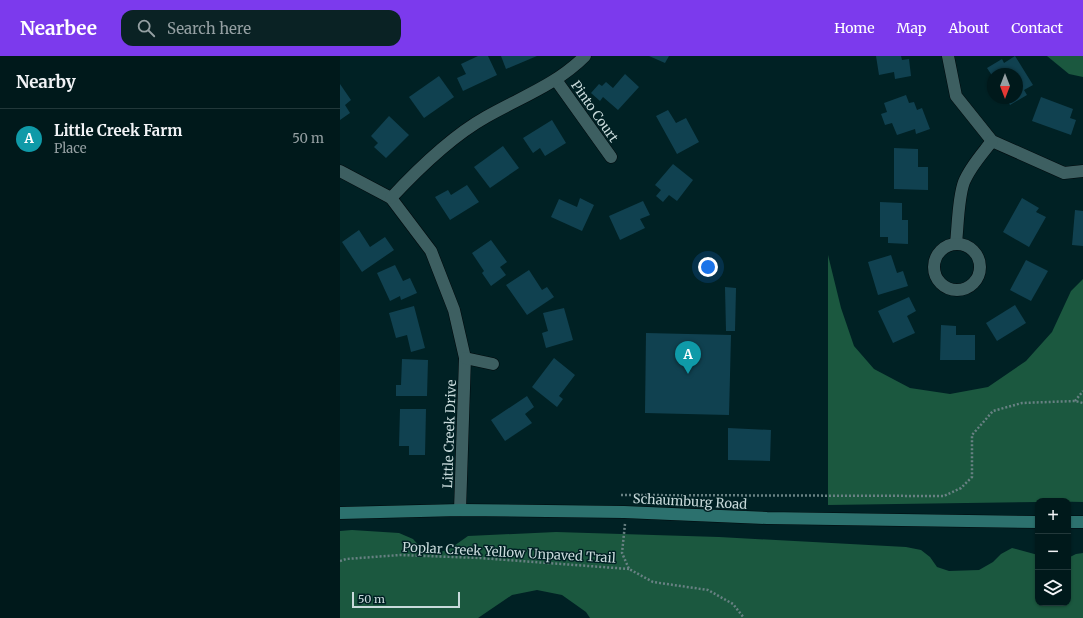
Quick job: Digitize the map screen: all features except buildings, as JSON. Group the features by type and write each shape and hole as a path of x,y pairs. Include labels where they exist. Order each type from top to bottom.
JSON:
{"main road":[{"name":"Schaumburg Road","path":"340,513 460,510 624,512 767,518 1035,522"},
{"path":"1071,522 1083,522"}],"street":[{"path":"391,198 420,167 464,131 486,117 556,80 585,56"},
{"path":"948,56 956,96 992,141 1064,172 1083,171"},
{"name":"Pinto Court","path":"556,80 610,157"},
{"path":"956,243 961,195 964,182 972,167 992,141"},
{"name":"Little Creek Drive","path":"340,170 391,198 430,251 454,310 465,358 460,510"},
{"path":"465,358 492,364"}],"path":[{"path":"1075,401 1083,391"},
{"path":"621,495 944,496 961,488 972,477 972,435 993,411 1022,403 1075,401 1083,403"},
{"name":"Poplar Creek Yellow Unpaved Trail","path":"624,512 625,527 622,553 629,569"},
{"name":"Poplar Creek Yellow Unpaved Trail","path":"340,561 346,559 400,556 480,558 629,569 653,582 708,590 733,604 744,618"}],"green space":[{"path":"1047,56 1083,56 1083,77 1069,74"},
{"path":"828,255 841,308 854,346 874,369 910,388 950,394 988,387 1026,361 1052,332 1071,291 1083,279 1083,502 1071,502 1071,498 1035,498 1035,502 828,505"},
{"path":"352,530 399,533 413,539 421,548 436,554 451,548 468,536 556,532 719,537 906,547 921,550 930,557 937,567 949,571 979,570 1012,548 1035,554 1035,606 1071,606 1071,556 1083,553 1083,618 590,618 586,612 562,595 537,590 512,595 478,618 340,618 340,531"}],"place":[{"name":"Little Creek Farm","path":"688,374"}]}
